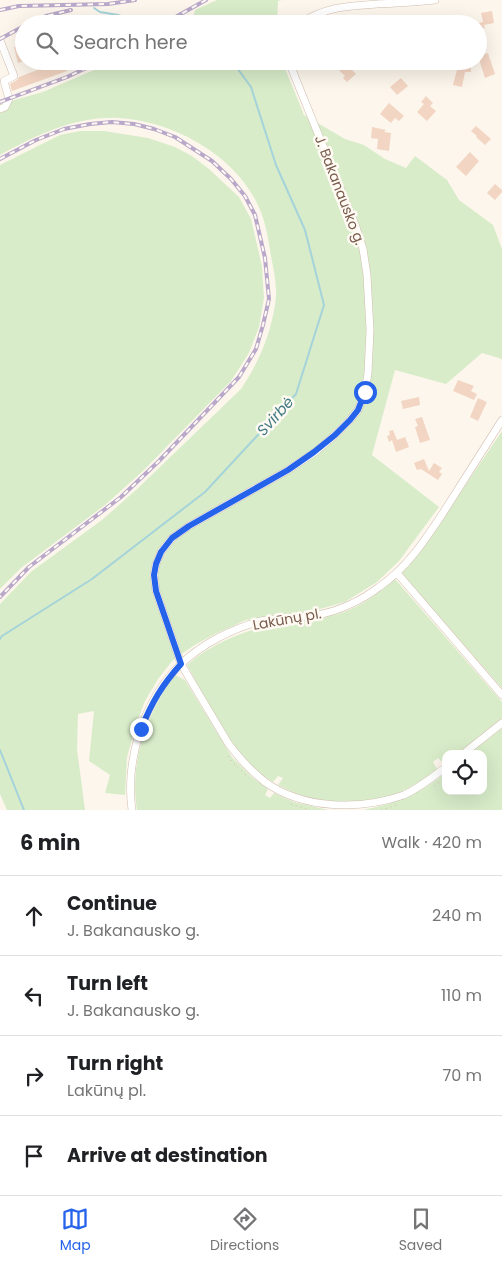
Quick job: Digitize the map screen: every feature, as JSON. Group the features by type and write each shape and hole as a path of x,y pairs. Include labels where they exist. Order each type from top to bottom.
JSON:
{"street":[{"path":"313,15 328,9 345,6 435,0"},
{"path":"0,40 14,76 4,81 10,99 5,107 0,109"},
{"name":"J. Bakanausko g.","path":"292,70 356,227 363,249 367,274 370,330 365,392 358,410 350,420 314,452 288,470 189,526 172,538 161,552 156,564 154,575 156,591 181,664 228,743 253,771 274,787 294,797 324,805 350,808 385,802 404,795 442,770"},
{"name":"Lakūnų pl.","path":"132,810 130,785 132,766 141,729 154,700 181,664 198,650 239,628 261,621 319,614 354,603 376,590 397,573 419,548 502,420"},
{"path":"397,573 502,695"},
{"path":"468,750 502,723"}],"green space":[{"path":"217,0 282,0 278,1 277,15 194,15 195,10"},
{"path":"94,70 286,70 304,115 345,139 364,145 385,159 406,168 415,156 447,180 459,200 493,225 502,249 502,359 482,353 446,384 395,370 372,455 439,507 399,561 377,582 345,602 313,611 246,620 193,646 173,660 158,679 145,701 137,722 127,757 125,795 105,793 110,775 89,761 94,711 78,714 77,749 85,810 7,810 0,794 0,604 32,571 102,520 136,490 241,389 263,348 270,327 276,292 266,228 256,201 232,168 216,154 179,133 139,120 103,118 57,128 28,140 0,155 0,104 43,92"},
{"path":"80,131 104,131 148,138 175,147 192,156 209,169 239,197 251,219 262,266 264,298 259,327 249,353 231,381 143,471 105,505 21,568 0,589 0,165 60,135"},
{"path":"502,431 502,688 401,573 409,566"},
{"path":"395,579 502,702 502,718 462,750 442,750 442,762 438,758 433,762 437,769 405,790 384,798 361,802 337,803 314,800 292,792 278,785 283,778 278,776 273,782 258,771 234,745 223,730 187,665 196,657 227,639 282,623 326,617 344,612 358,606"},
{"path":"175,675 185,680 232,757 253,778 268,789 265,795 270,798 274,793 294,802 328,810 137,810 136,774 142,739 156,705"},
{"path":"502,728 502,810 363,810 385,805 406,797 442,776 442,795 487,795 487,750 474,750"}],"building":[{"path":"492,11 494,23 487,24 487,15 481,15 481,13"},
{"path":"487,53 495,74 485,78 482,70 487,70"},
{"path":"37,70 67,71 12,91 10,84 19,77"},
{"path":"339,70 352,70 356,74 347,82 343,78 345,76"},
{"path":"457,70 471,70 471,72 465,72 462,87 453,85"},
{"path":"401,78 408,86 397,95 390,87"},
{"path":"426,96 433,103 430,106 436,111 427,121 417,112 424,104 421,102"},
{"path":"389,103 404,116 399,121 395,118 391,123 380,114"},
{"path":"476,126 491,139 485,145 471,131"},
{"path":"372,127 391,133 389,151 377,149 378,139 371,138"},
{"path":"470,152 479,161 466,176 456,167"},
{"path":"495,184 502,192 495,200 487,193"},
{"path":"458,380 474,386 471,391 477,394 474,400 453,391"},
{"path":"419,397 420,405 403,409 401,401"},
{"path":"478,398 487,402 478,421 470,417"},
{"path":"422,417 430,440 420,443 415,427 418,426 415,419"},
{"path":"393,430 397,440 405,437 409,447 396,452 392,440 389,442 387,436 390,435 389,431"},
{"path":"424,459 429,471 434,463 442,468 439,472 442,474 438,480 421,469 417,470 414,463"}],"waterway":[{"name":"Svirbė","path":"94,8 100,12 118,15"},
{"name":"Svirbė","path":"0,639 92,579 205,492 296,394 324,305 305,230 276,165 251,87 239,70"},
{"name":"Svirbė","path":"0,750 24,810"}],"railway":[{"path":"0,10 19,6 108,4 135,0"},
{"path":"179,15 206,0"},
{"path":"50,15 71,10"},
{"path":"0,39 15,31"},
{"path":"0,102 82,70"},
{"path":"0,159 36,140 64,129 90,124 112,122 134,124 175,137 212,161 245,196 255,215 265,258 269,299 256,349 239,377 159,461 121,497 29,567 0,597"}],"route":[{"path":"141,729 154,700 181,664 156,591 154,575 161,552 172,538 189,526 288,470 314,452 350,420 358,410 365,392"}]}
